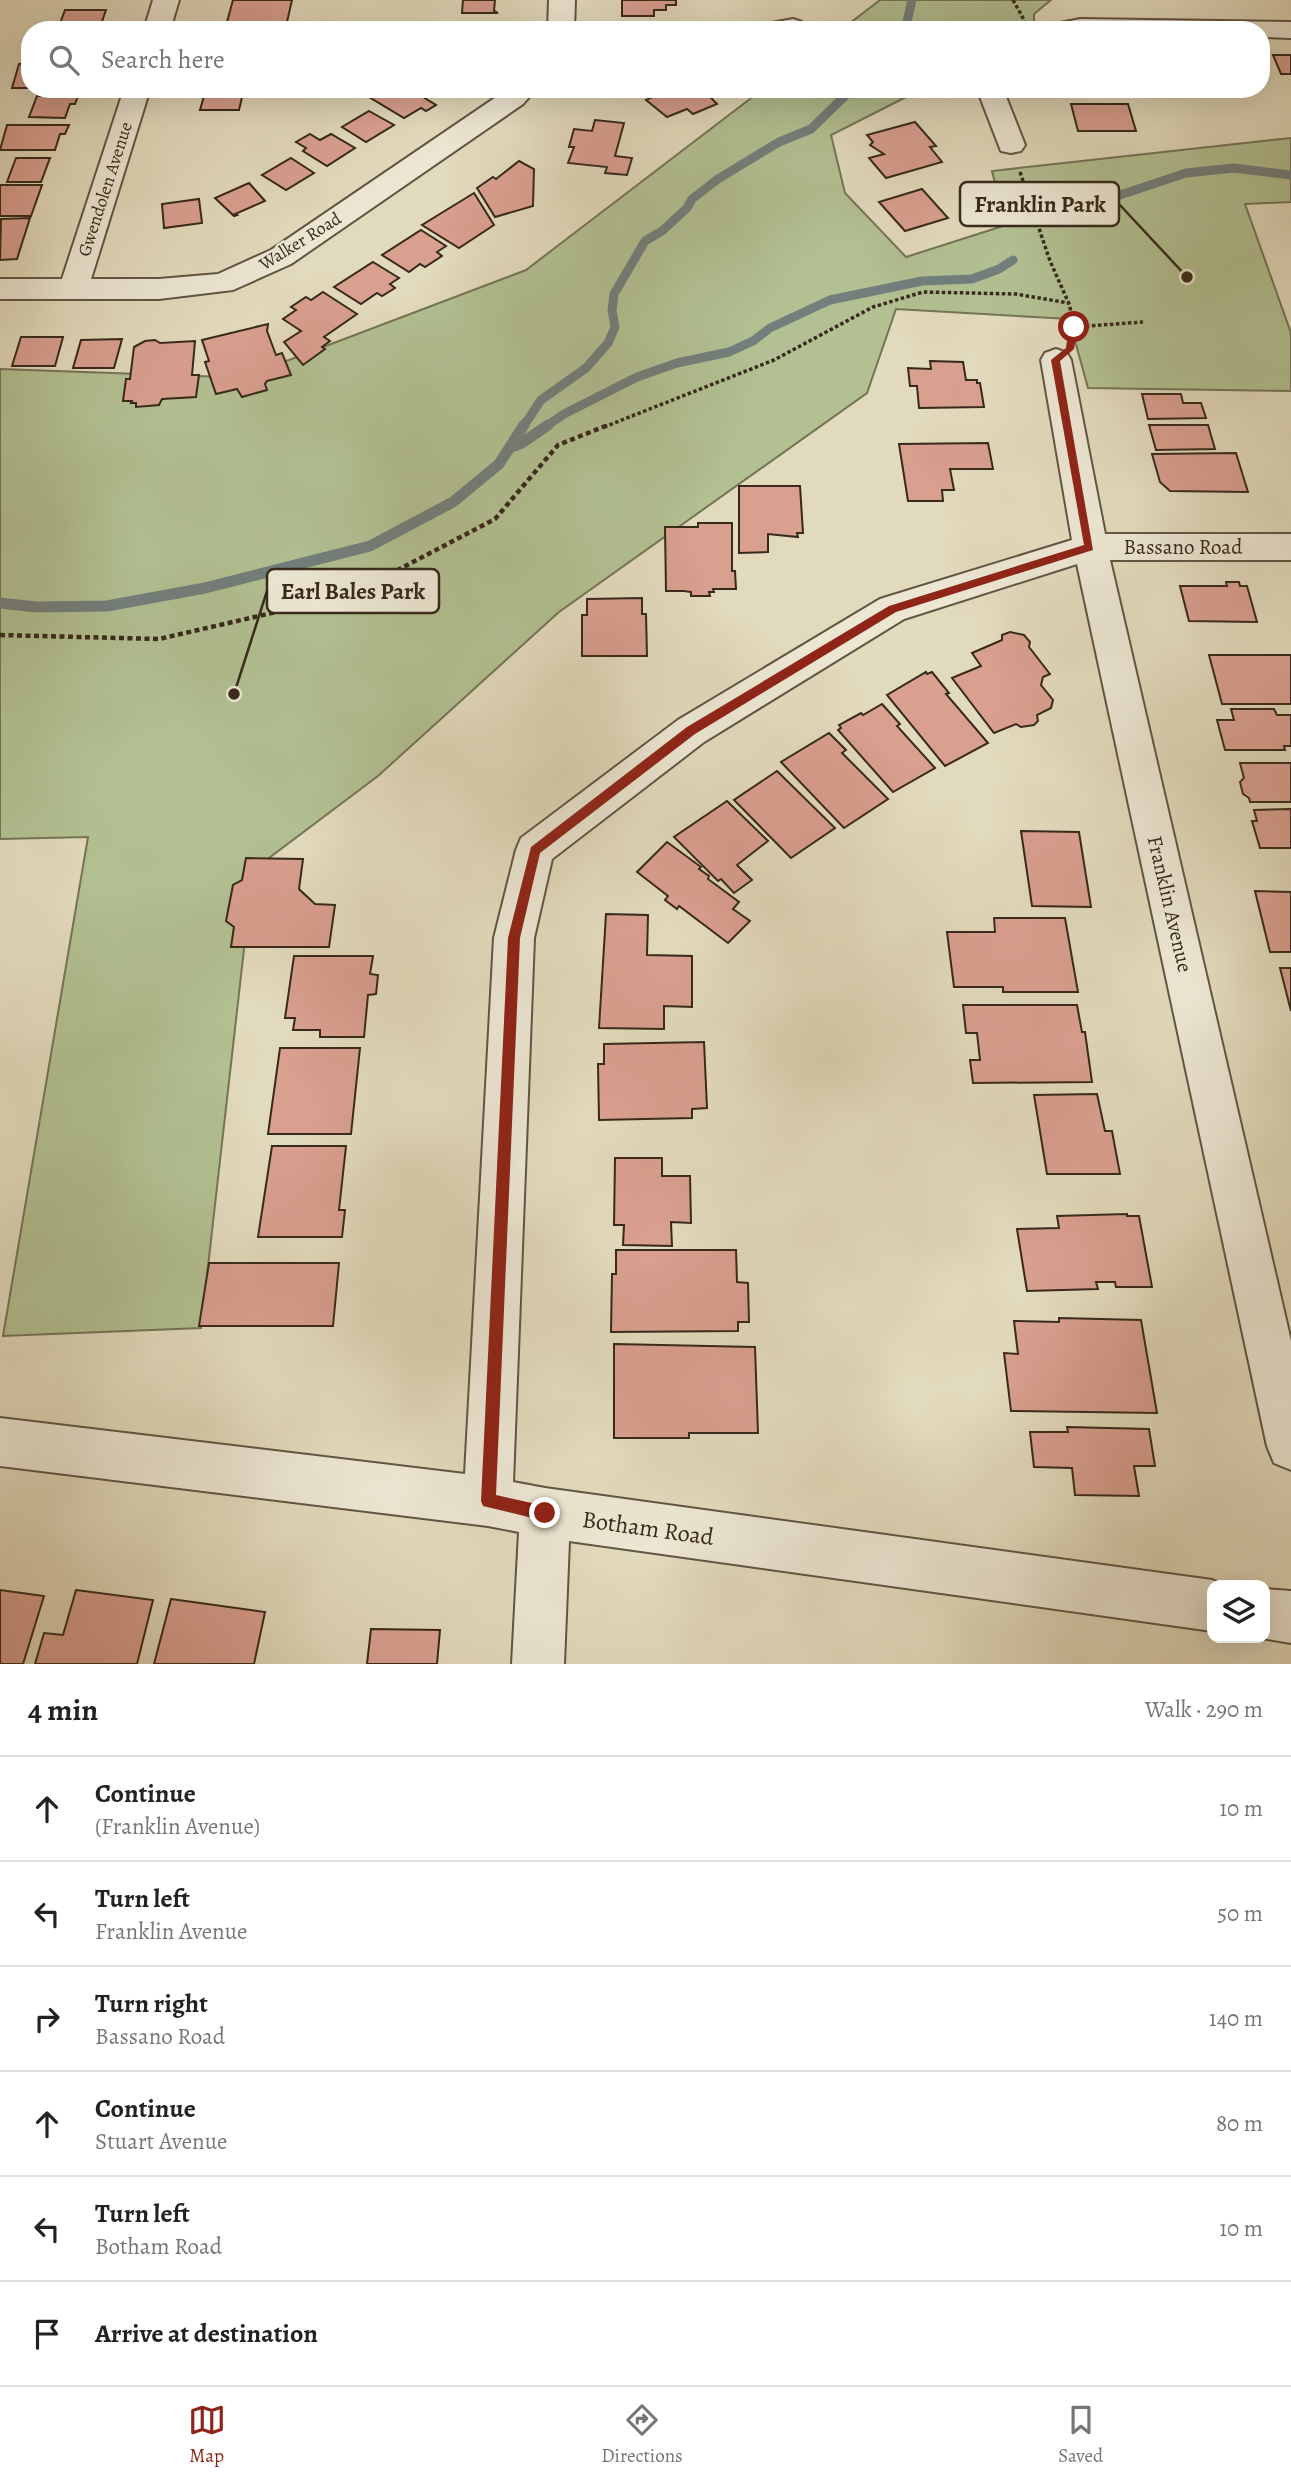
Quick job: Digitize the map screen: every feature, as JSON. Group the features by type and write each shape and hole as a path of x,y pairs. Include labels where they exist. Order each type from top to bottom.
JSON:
{"street":[{"path":"160,21 166,0"},
{"path":"561,21 562,0"},
{"path":"1270,30 1291,30"},
{"name":"Gwendolen Avenue","path":"73,289 135,98"},
{"name":"Walker Road","path":"0,289 159,289 223,284 281,257 514,98"},
{"path":"993,98 1011,145"},
{"name":"Franklin Avenue","path":"1065,344 1090,547 1291,1446"},
{"name":"Bassano Road","path":"488,1501 514,938 535,850 691,731 892,609 1090,547 1291,547"},
{"name":"Botham Road","path":"0,1442 488,1501 545,1513 1207,1605"},
{"path":"538,1664 545,1513"},
{"path":"1270,1615 1291,1617"}],"path":[{"path":"1013,0 1024,21"},
{"path":"1011,145 1051,264 1068,303 1065,344 1143,322"},
{"path":"0,635 159,639 350,595 495,519 558,445 774,360 873,307 923,292 967,291 1016,293 1068,303"}],"green space":[{"path":"880,0 1051,0 1034,14 1034,21 853,21"},
{"path":"751,98 904,98 831,135 845,193 906,257 1006,225 992,171 1291,138 1291,202 1245,204 1291,333 1291,391 1088,388 1069,319 896,309 867,393 559,612 378,776 253,870 201,1328 3,1336 88,837 0,839 0,369 225,377 289,360 526,270"}],"building":[{"path":"233,0 292,0 287,21 227,21"},
{"path":"463,0 495,0 494,11 498,13 462,13"},
{"path":"622,0 676,0 676,5 666,5 666,10 654,10 654,16 622,16"},
{"path":"65,10 106,10 102,21 61,21"},
{"path":"1273,55 1291,55 1291,74 1281,74"},
{"path":"19,64 21,88 12,88"},
{"path":"36,98 77,98 75,104 70,104 65,118 29,117"},
{"path":"203,98 242,98 239,110 200,110"},
{"path":"371,98 425,98 436,105 426,111 421,108 404,118"},
{"path":"711,98 717,104 693,114 687,109 667,117 646,100"},
{"path":"1071,104 1128,104 1136,131 1078,131"},
{"path":"369,111 394,125 366,142 342,127"},
{"path":"595,120 624,123 615,156 632,158 627,175 605,173 607,167 568,163 574,147 569,147 574,129 592,131"},
{"path":"915,122 936,146 930,147 942,162 886,178 869,158 884,154 870,145 873,142 867,135"},
{"path":"7,125 69,125 65,134 60,134 55,150 0,150"},
{"path":"310,134 320,140 331,134 355,148 327,166 303,151 306,148 296,142"},
{"path":"16,158 50,158 41,182 7,182"},
{"path":"291,158 314,173 286,190 262,175"},
{"path":"519,161 534,169 533,206 495,217 477,188 493,177 496,179"},
{"path":"249,183 265,201 235,214 237,215 234,216 215,198"},
{"path":"0,185 42,185 31,216 0,216"},
{"path":"922,189 948,218 905,231 879,202"},
{"path":"474,193 494,225 459,248 422,225"},
{"path":"199,199 202,223 164,228 162,204"},
{"path":"30,218 17,259 0,260 1,219"},
{"path":"421,230 446,246 437,252 442,256 425,267 420,264 409,272 382,255"},
{"path":"373,262 399,278 390,284 395,288 382,296 377,293 361,304 334,287"},
{"path":"323,292 357,314 324,337 330,341 322,347 325,349 303,365 284,342 301,331 283,319 296,310 291,307 306,297 311,300"},
{"path":"268,324 267,331 276,355 282,353 291,375 267,381 267,390 242,397 237,389 216,394 205,362 209,361 202,340"},
{"path":"21,337 63,337 55,366 12,366"},
{"path":"122,339 114,368 73,368 81,340"},
{"path":"155,340 160,343 195,341 192,375 199,375 196,397 162,399 159,405 136,407 136,403 131,403 132,401 123,401 126,379 130,379 134,347 145,341"},
{"path":"930,361 963,362 966,380 977,380 977,383 980,383 984,407 919,408 917,386 910,386 908,368 931,369"},
{"path":"1142,394 1181,394 1183,403 1201,403 1206,418 1148,419"},
{"path":"1149,425 1208,425 1215,449 1156,450"},
{"path":"988,443 993,469 950,469 954,490 942,490 943,501 908,501 899,444"},
{"path":"1236,453 1248,492 1170,491 1160,482 1152,454"},
{"path":"739,486 800,486 803,533 797,533 798,537 768,534 768,552 739,553"},
{"path":"698,523 732,523 732,571 735,571 736,589 713,589 714,592 709,592 710,596 691,596 691,592 666,591 665,527 698,527"},
{"path":"1226,582 1239,582 1240,586 1247,586 1257,622 1189,621 1180,586 1227,586"},
{"path":"642,598 642,614 646,614 647,656 582,656 582,615 587,615 587,599"},
{"path":"1010,632 1024,635 1030,642 1029,647 1050,674 1043,677 1041,685 1053,700 1051,708 1037,715 1038,721 1034,725 1021,727 1016,724 994,733 952,678 981,666 972,653 1002,640 1002,635"},
{"path":"1209,655 1291,655 1291,704 1222,704"},
{"path":"926,672 932,672 949,693 946,694 988,743 945,766 887,695"},
{"path":"882,704 900,724 897,726 935,768 893,792 838,730 841,728 839,725"},
{"path":"1231,709 1274,709 1277,715 1291,715 1291,746 1284,746 1285,750 1225,750 1217,720 1234,720"},
{"path":"829,733 846,750 842,753 888,799 844,828 781,762"},
{"path":"1240,763 1291,763 1291,802 1250,802 1243,794 1240,782 1244,778"},
{"path":"777,771 835,828 791,858 734,800"},
{"path":"727,801 768,841 737,865 752,880 734,893 721,879 718,881 674,837"},
{"path":"1291,809 1291,848 1260,848 1252,821 1257,821 1254,810"},
{"path":"1021,831 1079,832 1091,907 1032,906"},
{"path":"667,842 701,867 699,869 709,876 708,879 739,902 733,909 750,921 728,943 679,906 677,909 665,900 668,896 637,872"},
{"path":"246,858 303,859 299,889 315,904 335,905 329,947 231,947 234,927 226,921 233,885 242,880"},
{"path":"1255,891 1291,892 1291,952 1270,952"},
{"path":"606,914 648,915 647,955 692,956 692,1007 664,1006 664,1029 599,1028"},
{"path":"994,918 1065,918 1078,992 1003,992 1003,987 954,987 947,932 995,932"},
{"path":"294,956 373,956 370,974 378,975 376,994 368,995 364,1037 320,1037 320,1030 293,1030 295,1018 285,1018"},
{"path":"1280,968 1291,968 1291,1011"},
{"path":"963,1005 1077,1005 1082,1032 1085,1032 1092,1082 973,1083 970,1060 980,1060 977,1033 966,1033"},
{"path":"704,1042 707,1108 692,1109 692,1118 599,1120 598,1064 604,1064 604,1044"},
{"path":"280,1048 360,1048 351,1134 268,1134"},
{"path":"1097,1094 1105,1131 1112,1131 1120,1174 1047,1174 1034,1095"},
{"path":"272,1146 346,1146 339,1210 345,1210 342,1237 258,1237"},
{"path":"615,1158 662,1158 662,1176 690,1176 691,1223 671,1222 672,1246 623,1245 624,1225 614,1225"},
{"path":"1057,1216 1139,1216 1152,1287 1116,1287 1115,1282 1096,1282 1098,1289 1027,1291 1017,1229 1059,1228"},
{"path":"616,1250 736,1250 737,1282 748,1283 749,1322 738,1322 738,1331 611,1332 612,1274 616,1274"},
{"path":"209,1263 339,1263 333,1326 199,1326"},
{"path":"1059,1318 1141,1320 1157,1413 1011,1411 1004,1353 1018,1354 1014,1321 1059,1322"},
{"path":"614,1344 755,1347 758,1433 689,1433 689,1438 614,1438"},
{"path":"1067,1427 1149,1429 1155,1466 1134,1466 1139,1496 1075,1495 1072,1468 1034,1467 1030,1432 1068,1432"},
{"path":"0,1590 44,1596 23,1664 0,1664"},
{"path":"76,1590 153,1600 137,1664 35,1664 44,1633 63,1635"},
{"path":"171,1599 265,1612 254,1664 154,1664"},
{"path":"371,1629 440,1630 437,1664 367,1664"}],"waterway":[{"path":"907,21 912,0"},
{"path":"523,427 541,400 586,368 608,343 615,327 612,310 614,294 645,241 662,231 687,208 692,199 718,179 779,142 811,129 843,98"},
{"path":"1060,221 1079,203 1111,198 1186,173 1234,168 1291,175"},
{"path":"545,427 564,414 637,377 677,363 729,352 753,341 770,328 830,300 922,281 972,279 999,269 1013,260"},
{"path":"0,603 36,607 107,606 205,588 370,546 453,502 499,464 524,425"},
{"path":"511,447 522,443 548,425"}],"place":[{"name":"Franklin Park","path":"1187,277"},
{"name":"Earl Bales Park","path":"234,694"}],"route":[{"path":"545,1513 488,1501 514,938 535,850 691,731 892,609 1090,547 1056,360 1070,349 1074,327"}]}
